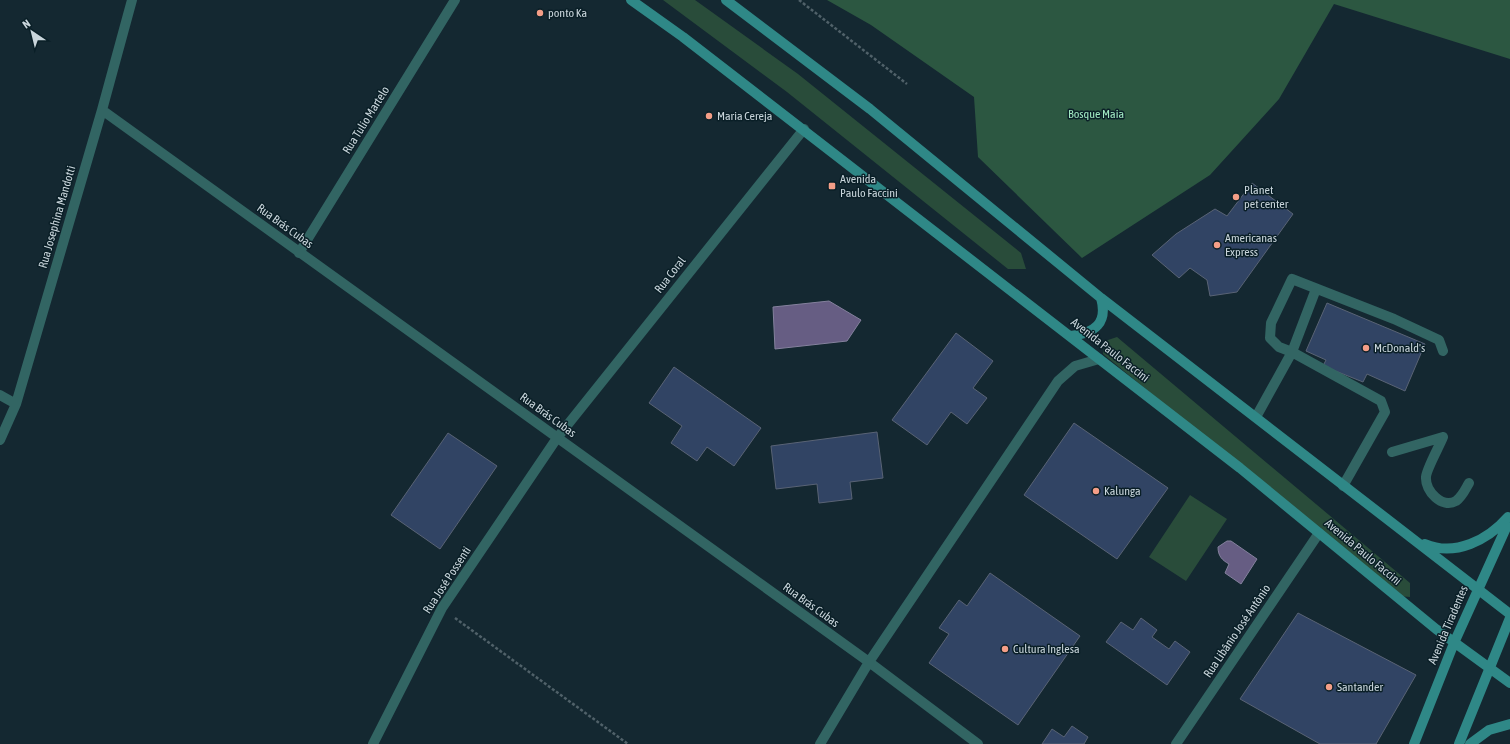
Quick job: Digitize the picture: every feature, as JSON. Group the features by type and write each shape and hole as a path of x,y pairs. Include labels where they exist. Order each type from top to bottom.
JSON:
{"main road":[{"name":"Avenida Paulo Faccini","path":"631,0 683,37 804,129 1071,336 1240,468 1454,643 1510,683"},
{"path":"726,0 870,109 1101,298 1510,614"},
{"path":"1071,336 1084,334 1094,329 1102,320 1104,308 1101,298"},
{"path":"1414,540 1433,548 1459,548 1475,542 1492,532 1510,513"},
{"name":"Avenida Tiradentes","path":"1414,744 1454,643 1510,519"},
{"path":"1460,744 1510,618"},
{"path":"1470,744 1489,730 1510,724"}],"street":[{"name":"Rua Josephina Mandotti","path":"0,440 16,404 102,110 132,0"},
{"name":"Rua Tulio Martelo","path":"299,253 455,0"},
{"name":"Rua Brás Cubas","path":"102,110 869,662 978,744"},
{"name":"Rua Coral","path":"558,438 804,129"},
{"path":"1343,486 1385,412 1381,401 1292,352 1279,347 1270,338 1271,323 1292,279 1394,319 1439,340 1443,351"},
{"path":"1256,418 1292,352 1316,289"},
{"path":"820,744 869,662 1058,381 1075,366 1099,358"},
{"path":"0,395 16,404"},
{"path":"1392,452 1443,437 1425,476 1429,489 1437,500 1454,502 1461,497 1469,484"},
{"name":"Rua José Possenti","path":"373,744 442,608 558,438"},
{"name":"Rua Libânio José Antônio","path":"1176,744 1319,533"}],"path":[{"path":"799,0 908,84"},
{"path":"442,608 628,744"}],"green space":[{"path":"663,0 695,0 798,74 1021,253 1026,269 1008,269 787,92"},
{"name":"Bosque Maia","path":"827,0 1510,0 1510,59 1334,4 1279,99 1210,175 1082,258 978,157 974,97 871,25"},
{"path":"1117,337 1410,583 1410,597 1399,596 1103,354 1105,341"},
{"path":"1190,495 1227,519 1186,581 1149,557"}],"shaded area":[{"path":"829,301 861,320 847,341 775,349 773,307"},
{"path":"1227,541 1231,541 1257,559 1241,584 1225,573 1229,564 1221,557 1218,547"}],"building":[{"name":"Americanas Express","path":"1252,183 1293,214 1237,292 1210,296 1207,280 1190,268 1179,278 1152,255 1176,234 1215,209 1227,216"},
{"name":"McDonald's","path":"1327,303 1425,344 1405,391 1367,374 1363,382 1323,366 1326,360 1306,351"},
{"path":"956,333 993,361 973,388 987,398 967,424 951,412 927,445 892,420"},
{"path":"674,367 761,428 734,466 707,447 697,461 671,443 682,426 649,403"},
{"name":"Kalunga","path":"1074,423 1168,488 1117,559 1024,495"},
{"path":"877,432 883,478 850,482 852,499 819,503 817,484 776,489 771,446"},
{"path":"448,433 497,466 440,549 391,515"},
{"name":"Cultura Inglesa","path":"990,573 1080,636 1018,725 929,663 949,634 939,628 959,600 967,606"},
{"name":"Santander","path":"1298,613 1416,675 1376,744 1320,744 1240,699"},
{"path":"1141,618 1157,630 1152,637 1169,649 1175,641 1190,652 1167,685 1106,642 1121,622 1133,630"},
{"path":"1072,726 1088,737 1084,744 1042,744 1052,729 1064,737"}],"place":[{"name":"ponto Ka","path":"540,13"},
{"name":"Maria Cereja","path":"709,116"},
{"name":"Avenida Paulo Faccini","path":"832,186"},
{"name":"Planet pet center","path":"1236,197"},
{"name":"Americanas Express","path":"1217,245"},
{"name":"McDonald's","path":"1366,348"},
{"name":"Kalunga","path":"1096,491"},
{"name":"Cultura Inglesa","path":"1005,649"},
{"name":"Santander","path":"1329,687"}]}
